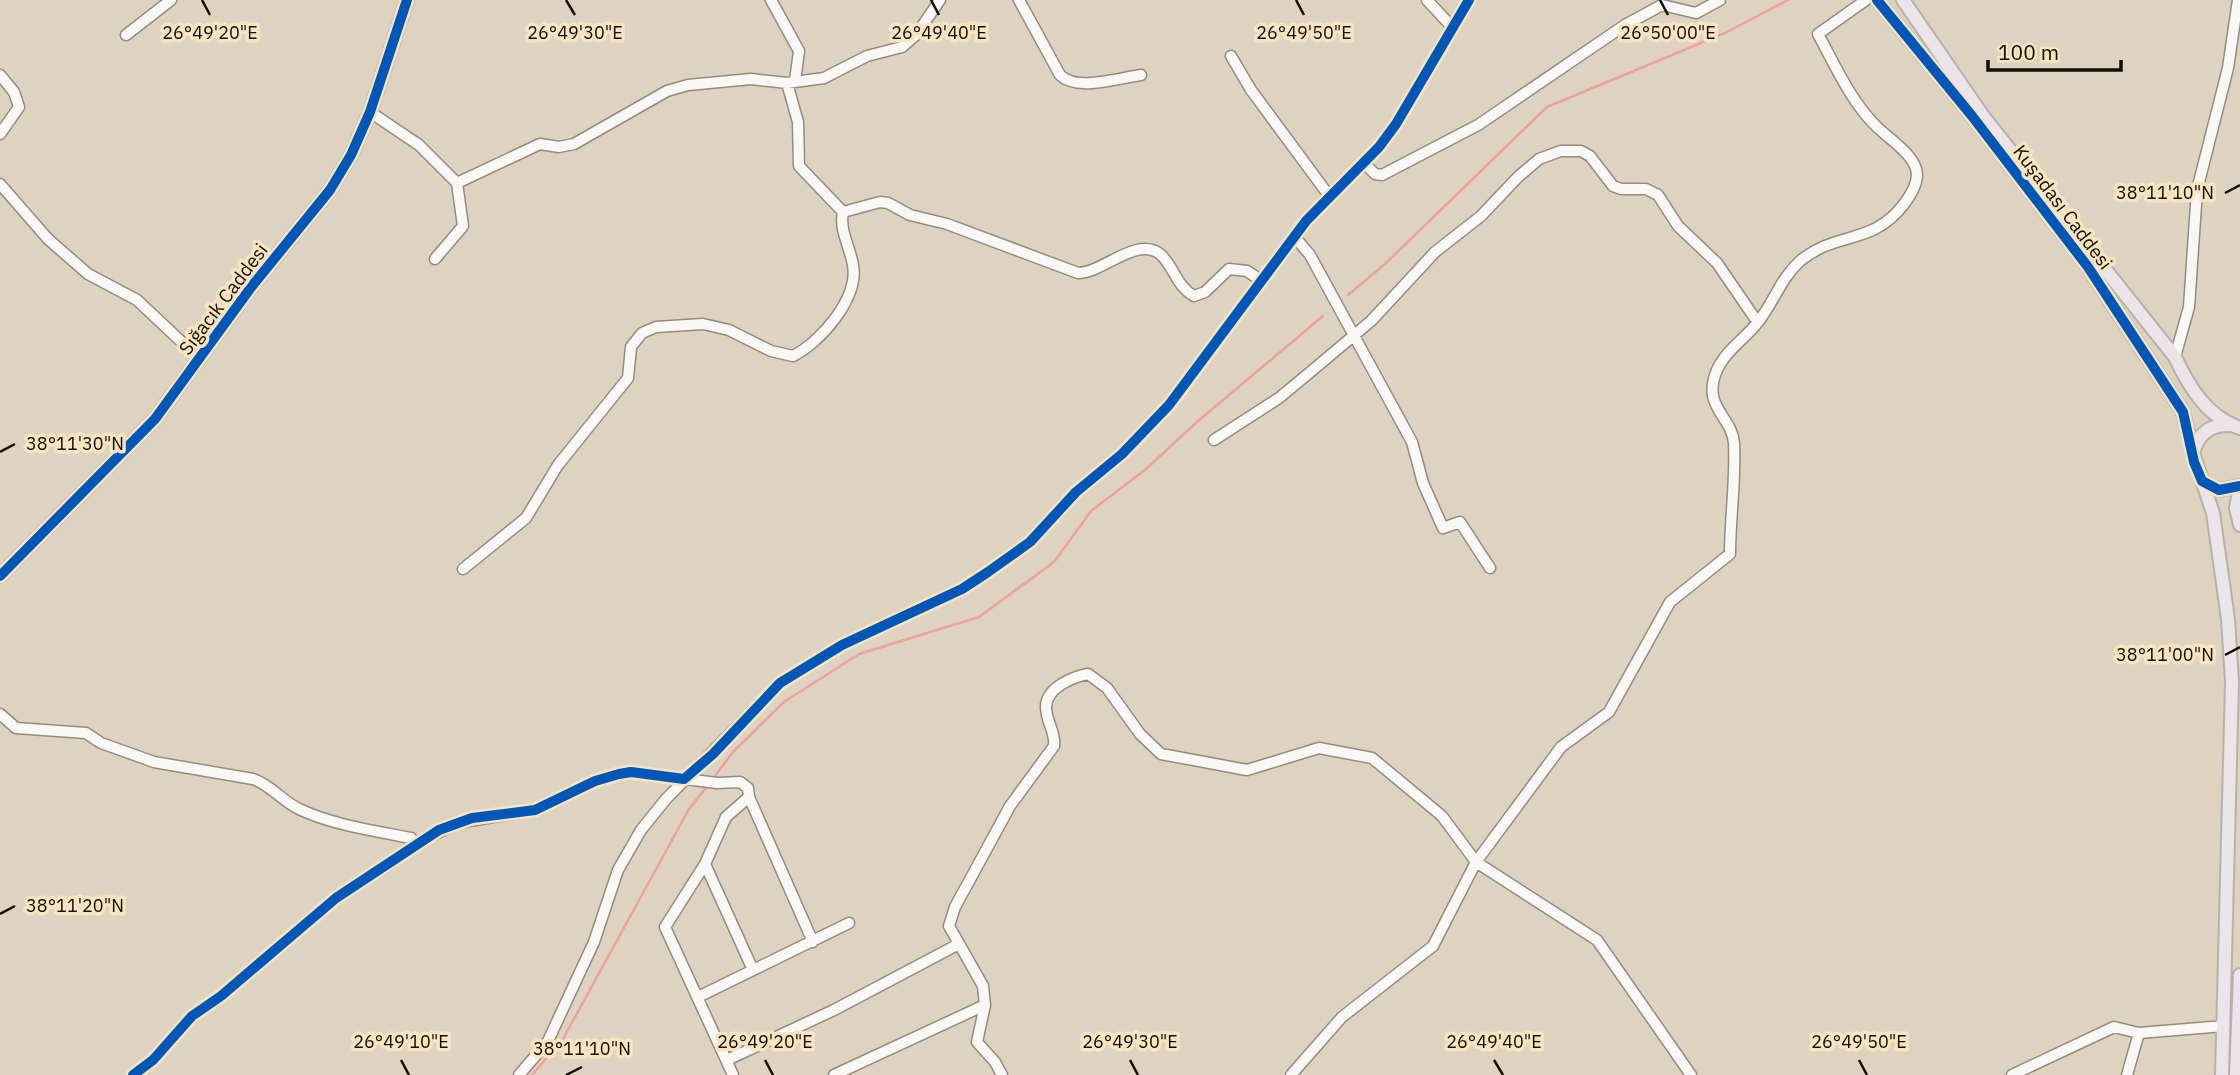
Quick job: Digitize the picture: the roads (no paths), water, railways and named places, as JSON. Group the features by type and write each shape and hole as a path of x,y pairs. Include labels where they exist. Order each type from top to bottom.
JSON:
{"main road":[{"name":"Sığacık Caddesi","path":"0,576 155,419 202,353 330,190 370,112 407,0"},
{"name":"Kuşadası Caddesi","path":"1877,0 1972,116 2088,267 2183,412 2202,481"},
{"name":"Kuşadası Caddesi","path":"1903,0 1983,116 2175,357 2193,391 2211,411 2235,426"},
{"path":"2193,453 2202,433 2214,426 2235,426"},
{"path":"2202,481 2219,490 2240,486 2236,508 2240,525"},
{"path":"2202,481 2214,513 2228,619 2232,682 2222,1075"},
{"path":"2236,1075 2240,975"}],"street":[{"path":"126,35 171,0"},
{"path":"463,569 526,518 558,465 628,378 631,347 642,333 656,327 703,324 729,330 786,356 809,346 849,300 854,288 853,264 843,234 843,212 799,166 798,122 791,82 799,51 771,0"},
{"path":"457,183 530,147 540,144 559,147 575,144 667,91 688,85 751,79 791,82 824,78 867,56 902,47 916,35 940,0"},
{"path":"1019,0 1060,75 1067,82 1078,84 1141,75"},
{"path":"1427,0 1453,28"},
{"path":"519,1075 548,1041 576,986 618,870 631,846 684,779 713,754 780,683 853,639 962,589 1030,542 1076,492 1122,454 1169,405 1294,236 1364,163 1396,124 1469,0"},
{"path":"1364,163 1375,174 1382,174 1478,125 1625,25 1661,5 1696,13 1720,0"},
{"path":"1291,1075 1342,1017 1433,946 1476,862 1561,747 1609,712 1670,601 1730,554 1734,440 1718,413 1712,392 1713,381 1723,359 1760,320 1781,284 1799,263 1821,247 1876,231 1886,224 1910,195 1916,182 1917,174 1910,159 1862,109 1818,34 1866,0"},
{"path":"2175,357 2189,307 2197,190 2228,68 2238,0"},
{"path":"1231,56 1251,90 1330,197"},
{"path":"0,75 14,92 19,107 0,134"},
{"path":"370,112 419,145 457,183 463,226 435,259"},
{"path":"1214,440 1279,398 1371,321 1446,242 1482,216 1539,159 1571,150 1590,156 1613,186 1658,194 1678,226 1717,263 1754,317 1760,320"},
{"path":"0,184 48,239 88,274 137,300 187,347 202,353"},
{"path":"843,212 880,202 888,203 910,215 947,224 1078,273 1097,270 1131,252 1154,251 1162,256 1183,290 1194,296 1205,292 1229,269 1247,271 1262,281"},
{"path":"1294,236 1310,255 1412,442 1423,483 1443,528 1460,522 1490,568"},
{"path":"1002,1075 995,1062 976,1042 985,1005 983,986 957,945 949,926 955,907 1010,806 1054,746 1055,737 1046,706 1049,697 1066,682 1088,674 1107,688 1140,734 1161,754 1247,770 1319,748 1372,758 1442,816 1476,862 1598,940 1691,1075"},
{"path":"0,714 16,728 86,733 101,743 154,762 263,782 299,809 372,832 411,838 415,844"},
{"path":"134,1075 153,1060 192,1016 221,996 336,898 415,844 472,818 535,810 595,781 619,774 631,772 717,783 740,782 748,789 748,797 813,942"},
{"path":"733,1075 665,927 705,864 726,817 748,797"},
{"path":"705,864 753,970"},
{"path":"698,997 849,923"},
{"path":"727,1060 834,1010 957,945"},
{"path":"834,1075 985,1005"},
{"path":"2012,1075 2115,1027 2139,1033 2224,1026"},
{"path":"2127,1075 2139,1033"}],"waterway":[{"path":"1348,295 1385,264 1547,107 1725,33 1788,0"},
{"path":"712,780 733,752 784,702 859,654 979,617 1054,562 1091,511 1146,469 1198,421 1323,316"},
{"path":"532,1075 563,1039 689,809 708,785"}]}
